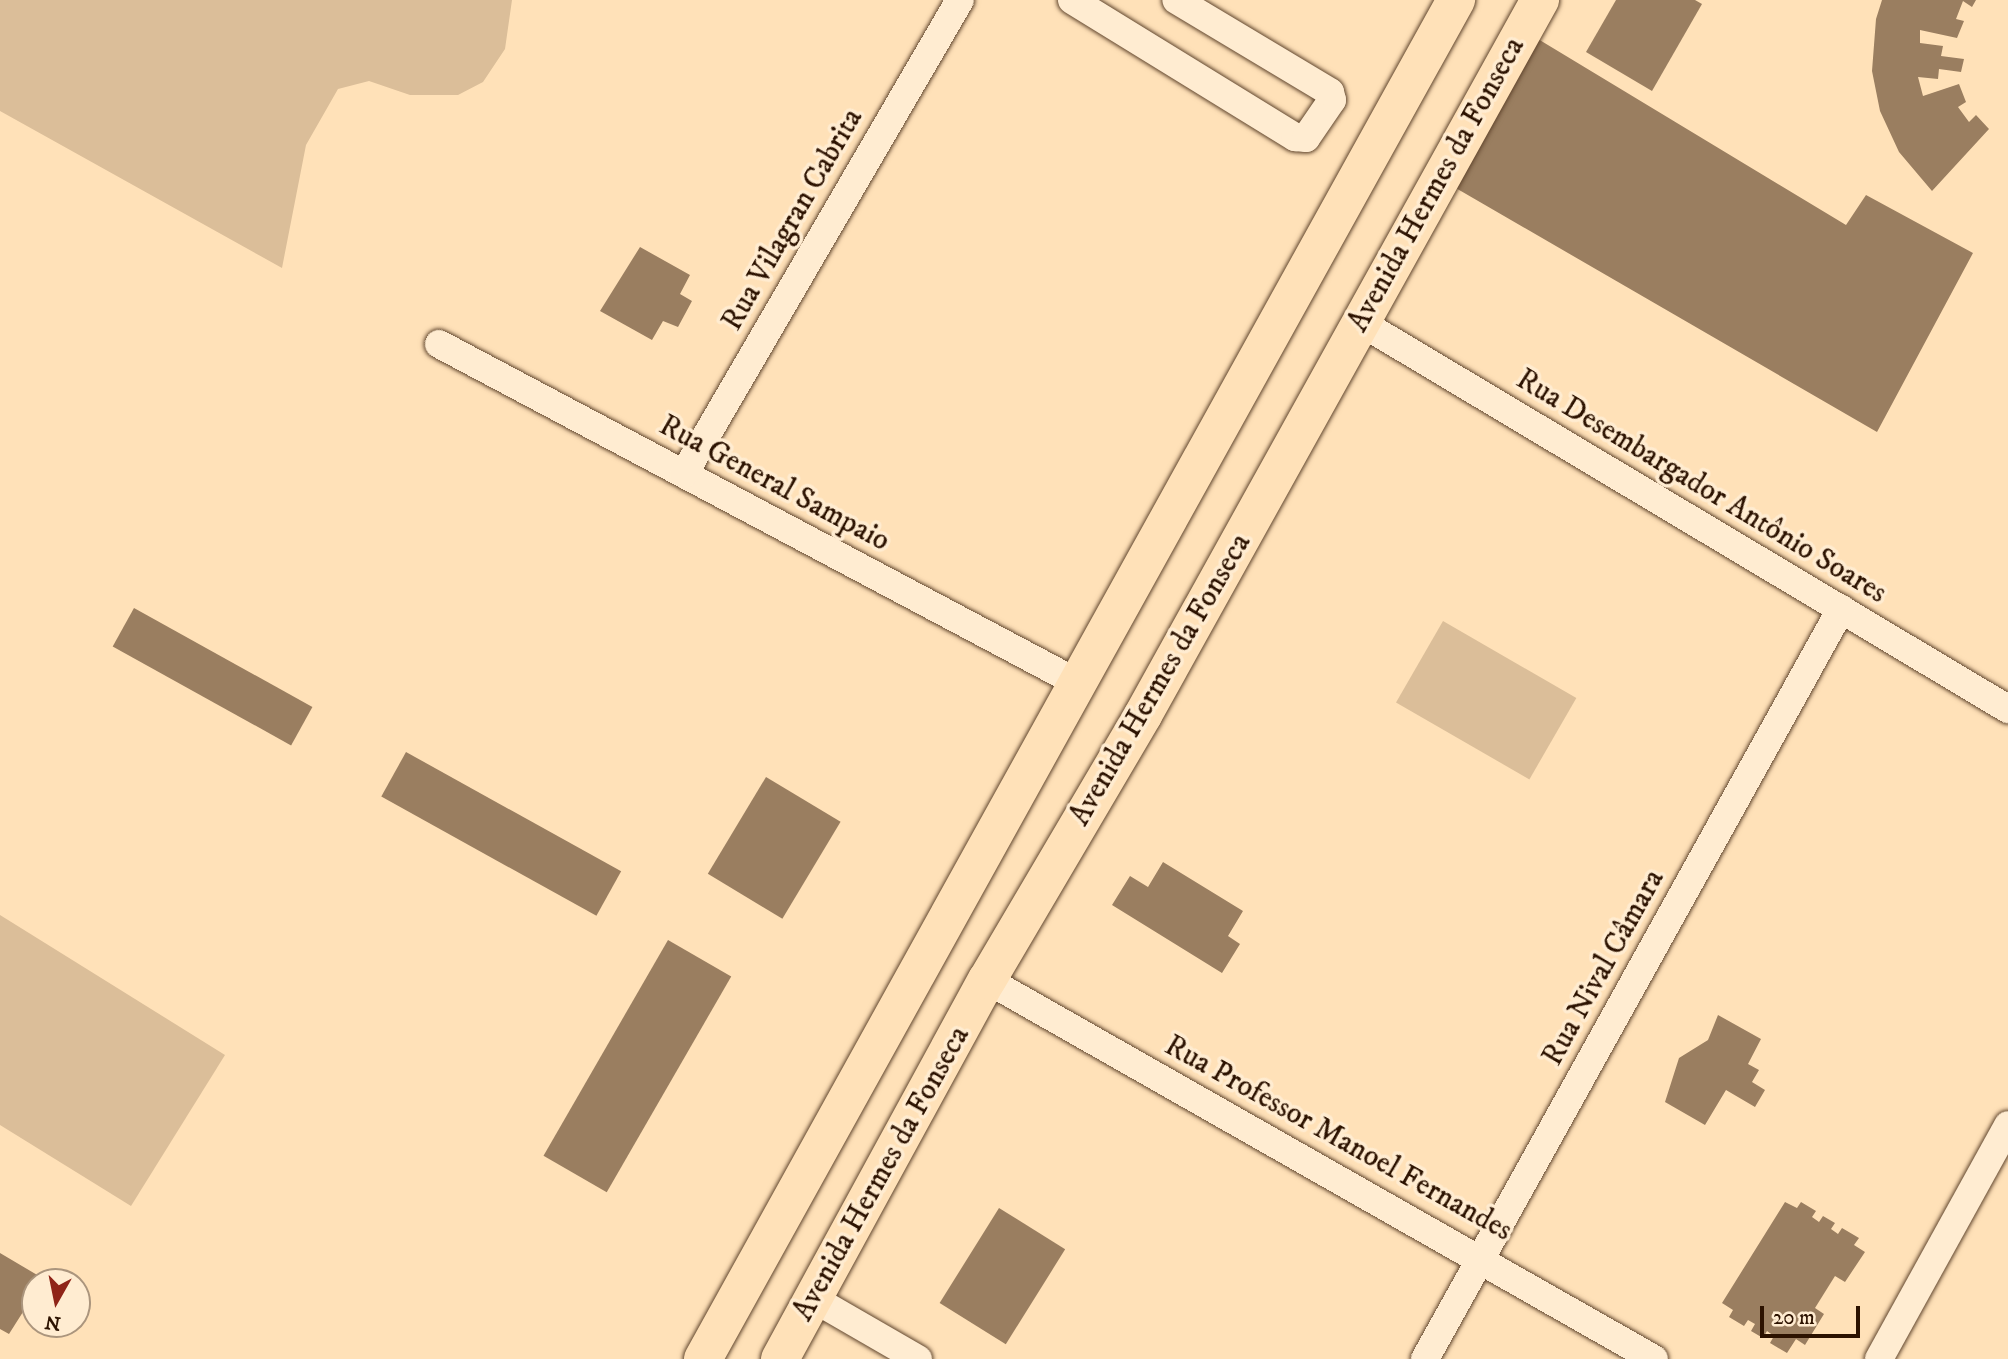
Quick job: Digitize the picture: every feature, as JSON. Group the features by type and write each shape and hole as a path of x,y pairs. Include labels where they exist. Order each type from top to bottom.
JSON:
{"main road":[{"path":"704,1359 1456,0"},
{"name":"Avenida Hermes da Fonseca","path":"780,1359 987,980 1143,715 1540,0"}],"street":[{"name":"Rua Vilagran Cabrita","path":"684,474 960,0"},
{"path":"1072,0 1295,137 1306,138 1332,100 1330,92 1176,0"},
{"name":"Rua Desembargador Antônio Soares","path":"1360,322 2008,709"},
{"name":"Rua General Sampaio","path":"439,344 1079,683"},
{"name":"Rua Nival Câmara","path":"1425,1359 1841,609"},
{"name":"Rua Professor Manoel Fernandes","path":"987,980 1482,1258 1654,1359"},
{"path":"1879,1359 2008,1125"},
{"path":"814,1299 918,1359"}],"shaded area":[{"path":"0,0 512,0 505,49 483,82 458,95 410,95 369,81 338,89 306,145 282,268 0,111"},
{"path":"1443,621 1576,698 1529,779 1396,702"},
{"path":"0,915 225,1055 131,1206 0,1125"}],"building":[{"path":"1616,0 1695,0 1702,4 1652,91 1586,52"},
{"path":"1882,0 1976,0 1972,7 1963,1 1956,19 1964,21 1957,38 1920,30 1920,43 1943,46 1941,56 1964,59 1961,72 1939,69 1938,79 1918,77 1923,96 1959,84 1966,102 1958,107 1969,122 1976,115 1989,129 1932,191 1899,152 1880,111 1872,71 1876,19"},
{"path":"1538,39 1846,225 1866,195 1973,253 1877,432 1454,187"},
{"path":"640,247 690,275 680,294 692,301 678,327 663,321 652,340 600,311"},
{"path":"134,608 312,707 291,745 113,646"},
{"path":"406,752 621,871 596,916 381,797"},
{"path":"766,777 841,822 782,919 708,874"},
{"path":"1163,862 1243,911 1228,936 1240,944 1222,973 1112,905 1130,876 1148,887"},
{"path":"668,940 731,976 607,1192 544,1156"},
{"path":"1718,1015 1761,1039 1748,1064 1759,1070 1752,1082 1765,1090 1755,1107 1726,1090 1705,1125 1665,1102 1679,1058 1708,1040"},
{"path":"1785,1202 1797,1208 1801,1202 1816,1211 1812,1217 1819,1222 1823,1216 1835,1223 1831,1229 1838,1234 1842,1228 1859,1238 1854,1245 1865,1252 1845,1282 1835,1276 1815,1308 1824,1314 1805,1345 1796,1339 1787,1353 1770,1343 1774,1336 1767,1331 1763,1338 1751,1331 1755,1324 1748,1320 1744,1326 1729,1317 1733,1310 1722,1303"},
{"path":"999,1208 1065,1249 1006,1344 940,1303"},
{"path":"0,1253 25,1268 21,1268 21,1315 9,1334 0,1329"}]}
